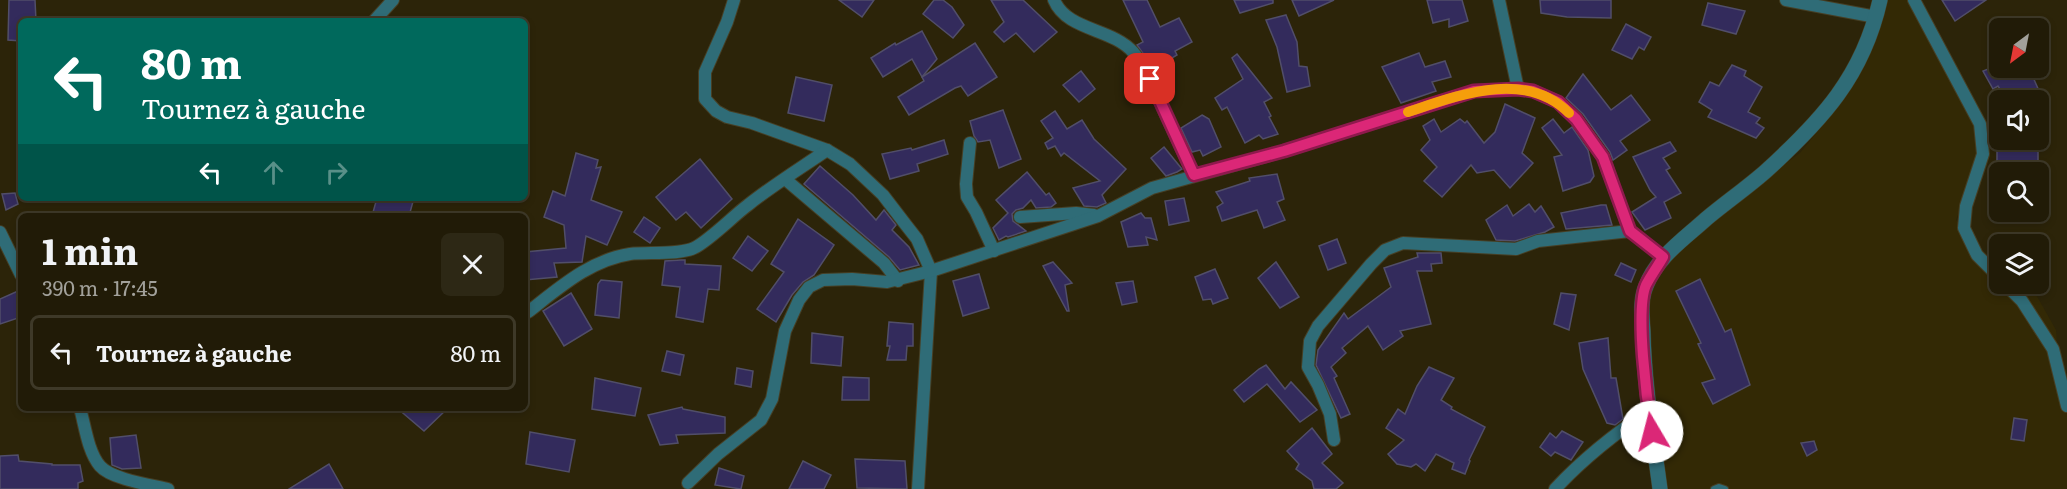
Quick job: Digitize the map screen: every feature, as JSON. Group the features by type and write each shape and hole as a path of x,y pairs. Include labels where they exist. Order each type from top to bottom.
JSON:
{"street":[{"path":"377,18 393,0"},
{"path":"734,0 705,72 705,99 716,111 728,117 752,123 827,150 850,164 883,195 917,239 932,271 918,489"},
{"path":"1054,0 1062,12 1073,20 1123,42 1134,52 1150,79 1194,175"},
{"path":"1499,0 1518,89"},
{"path":"1786,0 1876,17"},
{"path":"1660,489 1649,411 1642,303 1646,285 1663,257 1734,195 1765,172 1839,95 1863,56 1880,0"},
{"path":"1914,0 1980,124 1983,154 1966,206 1964,228 1977,255 1989,267"},
{"path":"688,483 718,454 760,420 772,399 785,331 799,300 809,287 823,280 898,280 932,271 1098,216 1152,188 1284,151 1474,91 1518,89 1533,91 1558,102 1576,119 1603,157 1630,231 1663,257"},
{"path":"970,143 967,197 994,251"},
{"path":"528,312 589,268 607,260 628,255 694,248 749,204 827,150"},
{"path":"785,179 884,263 898,280"},
{"path":"1020,217 1076,213 1098,216"},
{"path":"1334,440 1330,414 1308,367 1310,341 1318,327 1385,250 1403,243 1516,249 1538,241 1630,231"},
{"path":"0,232 18,269"},
{"path":"2015,294 2022,301 2053,350 2067,406"},
{"path":"81,411 91,449 95,459 104,470 168,489"},
{"path":"1555,489 1578,465 1617,431 1649,411"}],"lane":[{"path":"1714,489 1719,487 1725,489"}],"shaded area":[{"path":"1884,0 1919,0 1975,102 1979,163 1956,220 1964,228 1964,244 1989,258 1989,294 2036,294 2056,330 2062,405 2067,408 2067,489 1663,489 1652,414 1647,294 1661,268 1748,191 1800,153 1836,109"}],"building":[{"path":"9,0 35,0 36,18 18,18 18,41 8,40"},
{"path":"839,0 874,0 862,17"},
{"path":"934,0 943,0 952,7 964,25 953,38 923,14"},
{"path":"991,0 1023,0 1057,32 1034,52 1016,33 1004,42 994,32 1004,22"},
{"path":"1123,0 1147,0 1160,27 1179,18 1192,42 1175,51 1177,55 1154,69 1137,45 1143,42"},
{"path":"1234,0 1273,0 1273,3 1240,13"},
{"path":"1292,0 1334,0 1299,16"},
{"path":"1427,0 1462,0 1468,21 1449,27 1449,19 1433,23"},
{"path":"1540,0 1611,0 1611,18 1567,17 1541,13"},
{"path":"1942,0 1986,0 1955,21"},
{"path":"1708,3 1745,11 1736,34 1702,25"},
{"path":"1286,15 1297,42 1299,66 1307,67 1310,86 1287,92 1277,47 1266,20"},
{"path":"1626,24 1651,37 1644,50 1639,47 1632,59 1612,50"},
{"path":"922,31 937,59 922,77 912,59 883,77 871,58 895,43 896,45"},
{"path":"975,43 997,77 968,96 961,86 955,88 909,115 898,97 924,81 922,77"},
{"path":"1419,53 1425,67 1445,61 1451,77 1432,82 1436,91 1401,103 1382,67"},
{"path":"1237,54 1272,98 1264,102 1278,134 1263,139 1259,135 1245,143 1227,107 1222,110 1215,98 1243,79 1232,58"},
{"path":"1732,65 1746,71 1744,76 1762,87 1748,112 1760,118 1756,123 1764,128 1756,138 1708,117 1712,110 1699,102 1710,82 1719,86"},
{"path":"1989,69 1989,78 2033,78 2039,90 2001,90 1998,86 1993,89 1983,71"},
{"path":"1081,71 1095,89 1079,102 1063,85"},
{"path":"1583,74 1611,110 1631,95 1650,120 1620,141 1627,150 1613,160 1610,152 1583,114 1566,98"},
{"path":"796,77 832,85 824,121 788,113"},
{"path":"1505,104 1535,118 1522,153 1533,163 1510,188 1494,170 1477,173 1471,165 1442,197 1424,181 1437,167 1421,150 1430,140 1423,126 1434,119 1441,132 1460,119 1465,123 1467,121 1484,143 1495,132"},
{"path":"1003,110 1021,159 999,168 990,140 978,142 970,121"},
{"path":"1055,111 1067,129 1082,120 1094,139 1126,169 1102,195 1106,203 1097,207 1084,206 1073,188 1100,181 1064,153 1061,156 1055,146 1048,149 1045,143 1053,138 1041,121"},
{"path":"1202,115 1209,119 1221,147 1203,156 1200,150 1192,152 1181,128"},
{"path":"1553,119 1564,133 1572,127 1588,150 1594,176 1590,182 1563,191 1554,157 1562,155 1542,128"},
{"path":"944,140 948,154 917,164 919,171 890,179 882,154 911,148 912,150"},
{"path":"1670,142 1676,151 1663,158 1670,168 1666,170 1681,193 1664,202 1671,218 1645,230 1632,212 1656,197 1633,157"},
{"path":"1164,147 1182,169 1166,176 1151,158"},
{"path":"1997,150 2038,150 2038,162 1997,162"},
{"path":"576,153 598,160 596,168 601,167 591,200 622,212 607,245 586,236 582,262 554,263 557,277 528,280 528,252 566,248 564,225 544,217 553,191 565,196"},
{"path":"700,159 732,199 701,228 686,212 676,220 656,197"},
{"path":"820,166 853,195 876,220 884,210 896,225 892,230 909,247 919,265 900,270 889,257 804,184"},
{"path":"1027,172 1046,195 1049,193 1056,203 1051,207 1036,208 1031,200 1012,214 1013,221 1026,231 999,240 993,228 1008,213 996,200"},
{"path":"1277,174 1284,199 1277,202 1285,220 1264,228 1257,210 1222,221 1217,207 1223,203 1216,192 1250,181 1249,178"},
{"path":"15,193 18,204 6,210 2,194"},
{"path":"1184,198 1189,221 1169,225 1165,201"},
{"path":"376,201 413,201 410,213 373,213"},
{"path":"1529,204 1535,212 1541,206 1554,227 1515,241 1496,240 1486,220 1507,205 1513,216"},
{"path":"1606,205 1612,225 1566,229 1561,213"},
{"path":"1141,213 1145,218 1151,218 1157,240 1146,237 1148,245 1128,247 1121,222"},
{"path":"644,217 660,228 650,243 634,232"},
{"path":"798,219 834,245 814,275 803,282 792,295 776,322 757,309 784,272 771,264"},
{"path":"748,236 768,251 752,271 733,258"},
{"path":"1337,239 1346,263 1328,270 1319,246"},
{"path":"1417,253 1441,253 1442,263 1431,264 1432,271 1417,271 1431,324 1400,331 1403,336 1383,350 1368,326 1342,348 1346,353 1331,367 1337,376 1334,378 1350,414 1341,418 1316,365 1318,350 1344,313 1348,319 1391,287 1384,268 1418,257"},
{"path":"685,260 685,264 721,266 719,290 708,289 703,322 676,317 680,287 662,285 665,261"},
{"path":"1053,262 1072,283 1065,285 1069,311 1043,266"},
{"path":"1276,262 1299,297 1280,308 1258,278"},
{"path":"1621,263 1636,270 1631,282 1615,275"},
{"path":"1215,269 1228,298 1213,304 1211,299 1203,300 1195,277"},
{"path":"979,274 989,308 963,316 953,281"},
{"path":"1700,279 1725,332 1731,329 1750,385 1713,404 1702,383 1715,379 1676,291"},
{"path":"601,280 622,282 619,318 595,315 598,284"},
{"path":"1133,281 1137,302 1122,305 1116,283"},
{"path":"18,291 18,318 0,324 0,299"},
{"path":"571,293 592,329 564,346 543,311"},
{"path":"1561,293 1576,295 1569,330 1554,324"},
{"path":"889,322 913,324 913,346 907,346 906,360 887,360 890,346 887,346"},
{"path":"812,333 843,337 841,366 811,363"},
{"path":"1608,338 1611,378 1616,378 1623,419 1615,425 1607,423 1583,369 1579,343"},
{"path":"667,351 684,355 680,375 662,371"},
{"path":"1266,365 1285,389 1291,382 1317,410 1300,422 1267,384 1244,402 1234,390"},
{"path":"1429,367 1454,378 1441,400 1452,407 1451,409 1485,427 1469,460 1465,474 1452,469 1454,463 1436,454 1425,471 1416,464 1411,467 1397,464 1388,454 1404,440 1386,428 1398,409 1405,414 1417,386"},
{"path":"737,368 753,371 751,387 735,384"},
{"path":"843,377 869,378 869,400 842,400"},
{"path":"595,378 641,388 635,416 592,409"},
{"path":"682,407 725,417 725,433 676,435 678,443 660,445 648,415"},
{"path":"401,411 445,411 424,431"},
{"path":"2014,418 2027,420 2024,441 2011,439"},
{"path":"1312,428 1332,454 1322,463 1343,483 1336,489 1314,489 1312,481 1296,469 1299,464 1287,451"},
{"path":"1562,431 1583,442 1571,460 1555,452 1551,456 1540,447 1550,433 1556,438"},
{"path":"530,432 575,440 569,472 526,464"},
{"path":"136,435 141,468 122,469 112,465 110,438"},
{"path":"1814,441 1817,450 1807,456 1801,443"},
{"path":"18,455 19,461 52,465 80,465 83,481 78,483 78,489 0,489 0,456"},
{"path":"855,459 905,461 907,489 857,488"},
{"path":"803,461 831,475 824,489 789,489"},
{"path":"329,464 343,489 289,489"},
{"path":"719,468 744,476 741,489 715,485"}],"slow traffic":[{"path":"1408,112 1474,91 1518,89 1533,91 1558,102 1569,113"}],"route":[{"path":"1150,79 1194,175 1284,151 1474,91 1518,89 1533,91 1558,102 1576,119 1603,157 1630,231 1663,257 1646,285 1642,303 1643,343 1652,432"}]}
